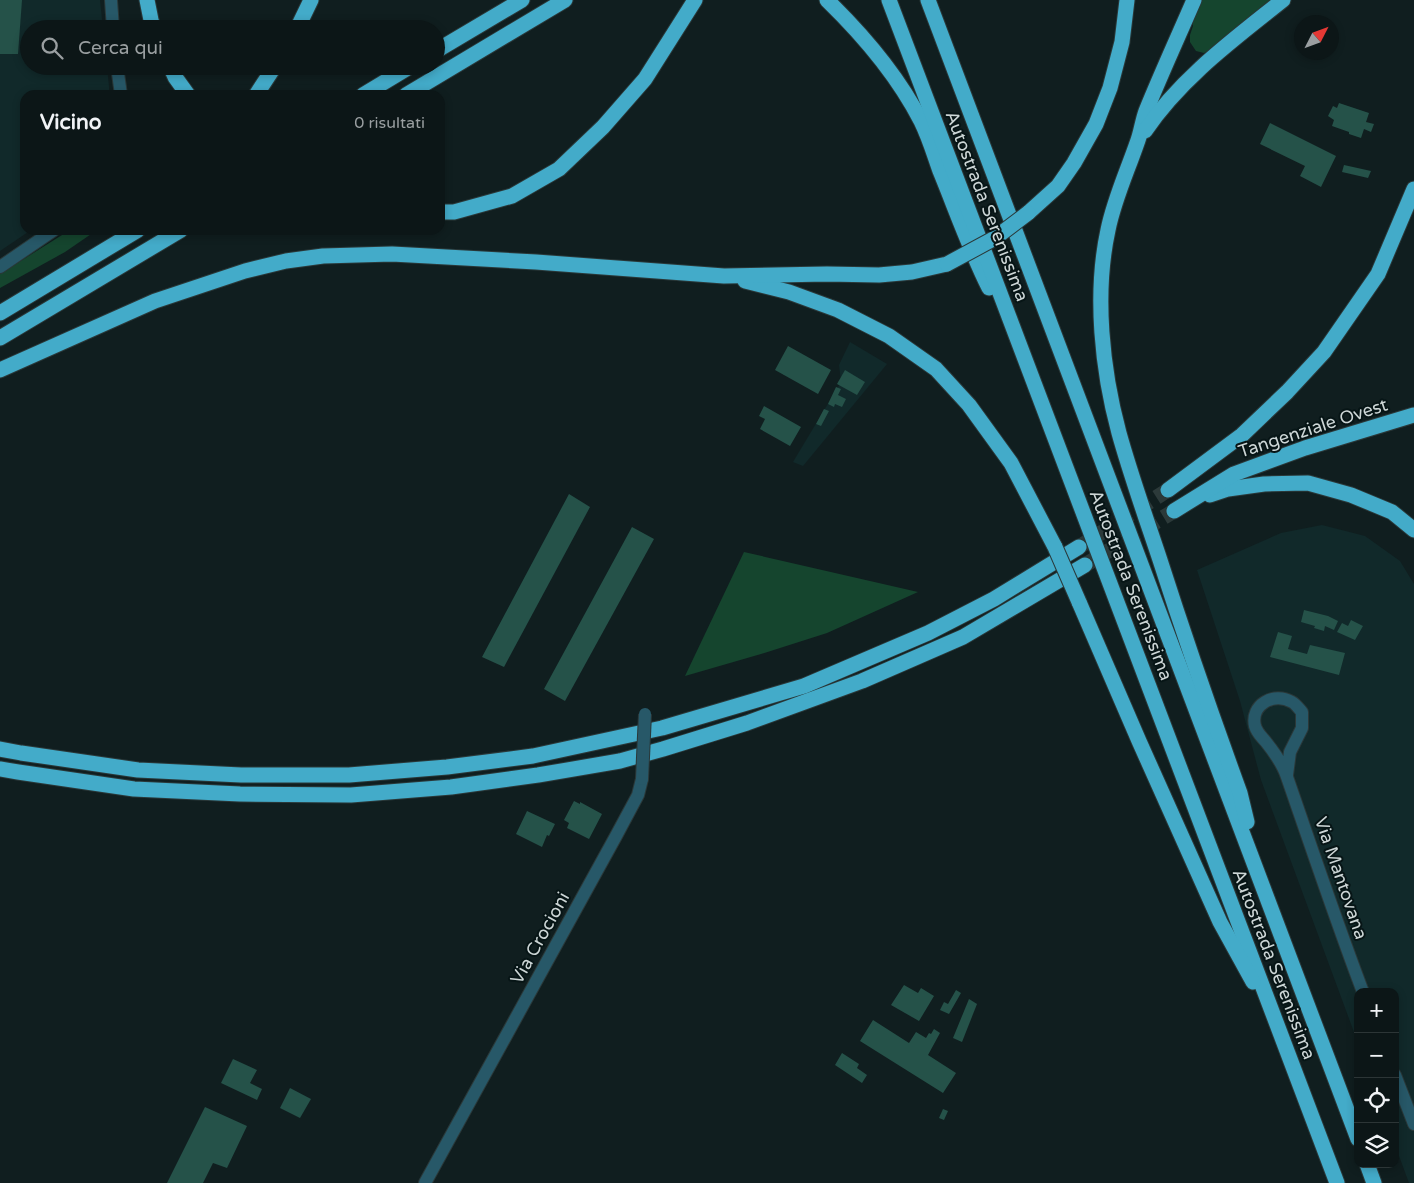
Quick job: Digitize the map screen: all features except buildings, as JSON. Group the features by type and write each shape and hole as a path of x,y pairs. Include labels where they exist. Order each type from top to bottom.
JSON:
{"highway":[{"path":"147,0 151,20"},
{"path":"302,20 312,0"},
{"path":"445,46 522,0"},
{"path":"445,72 565,0"},
{"path":"445,212 454,212 512,196 559,169 603,127 645,79 695,0"},
{"path":"827,0 846,18 873,50 899,86 921,122 976,262 1032,377"},
{"name":"Autostrada Serenissima","path":"889,0 1337,1183"},
{"name":"Autostrada Serenissima","path":"928,0 1354,1128"},
{"path":"0,370 155,301 244,271 286,261 323,256 392,254 536,262 724,276 879,275 912,272 947,264 995,238 1028,213 1058,186 1074,163 1096,124 1110,88 1122,42 1127,0"},
{"path":"1194,0 1146,113 1110,222 1102,280 1102,328 1111,399 1119,432 1135,487 1198,676 1240,793 1262,885"},
{"path":"1138,141 1158,112 1184,83 1210,59 1284,0"},
{"path":"174,75 184,90"},
{"path":"259,90 270,75"},
{"path":"371,90 396,75"},
{"path":"414,90 439,75"},
{"name":"Tangenziale Ovest","path":"1168,490 1242,435 1288,392 1324,352 1378,274 1414,189"},
{"path":"44,287 112,235"},
{"path":"0,313 130,235"},
{"path":"0,338 173,235"},
{"path":"724,276 789,292 838,310 889,336 936,369 969,404 1011,463 1034,504 1055,547 1220,922 1282,1038"},
{"name":"Tangenziale Ovest","path":"1174,511 1234,474 1305,448 1414,415"},
{"path":"1190,501 1228,489 1264,484 1308,483 1351,495 1392,512 1414,530"},
{"path":"0,749 138,770 241,775 349,774 447,767 533,756 662,728 804,686 936,629 994,599 1079,547"},
{"path":"0,768 134,789 240,794 351,795 451,786 538,775 620,761 663,750 747,723 862,681 962,637 1085,565"},
{"path":"1368,1168 1374,1183"}],"street":[{"path":"111,0 112,20"},
{"path":"118,75 120,90"},
{"path":"0,267 47,235"},
{"name":"Via Mantovana","path":"1287,775 1290,752 1302,728 1302,712 1291,702 1278,697 1271,698 1264,702 1257,710 1255,728 1287,775 1362,988"},
{"name":"Via Crocioni","path":"425,1183 638,795 642,779 645,714"},
{"path":"1396,1078 1414,1124"}],"shaded area":[{"path":"0,0 100,0 102,20 20,20 20,75 108,75 109,90 20,90 20,235 24,235 0,251"},
{"path":"850,342 887,364 803,466 793,462 841,382 839,365"},
{"path":"1322,525 1365,536 1400,561 1414,584 1414,1183 1409,1183 1399,1156 1399,988 1354,988 1354,1032 1261,780 1240,701 1197,570 1281,533"}],"green space":[{"path":"1201,0 1270,0 1209,51 1204,53 1196,51 1190,42 1193,26 1192,20"},
{"path":"62,235 90,235 65,252 0,288 0,274"},
{"path":"744,552 918,592 827,633 685,676"}],"tunnel":[{"path":"1079,547 1168,490"},
{"path":"1085,565 1174,511"}]}
